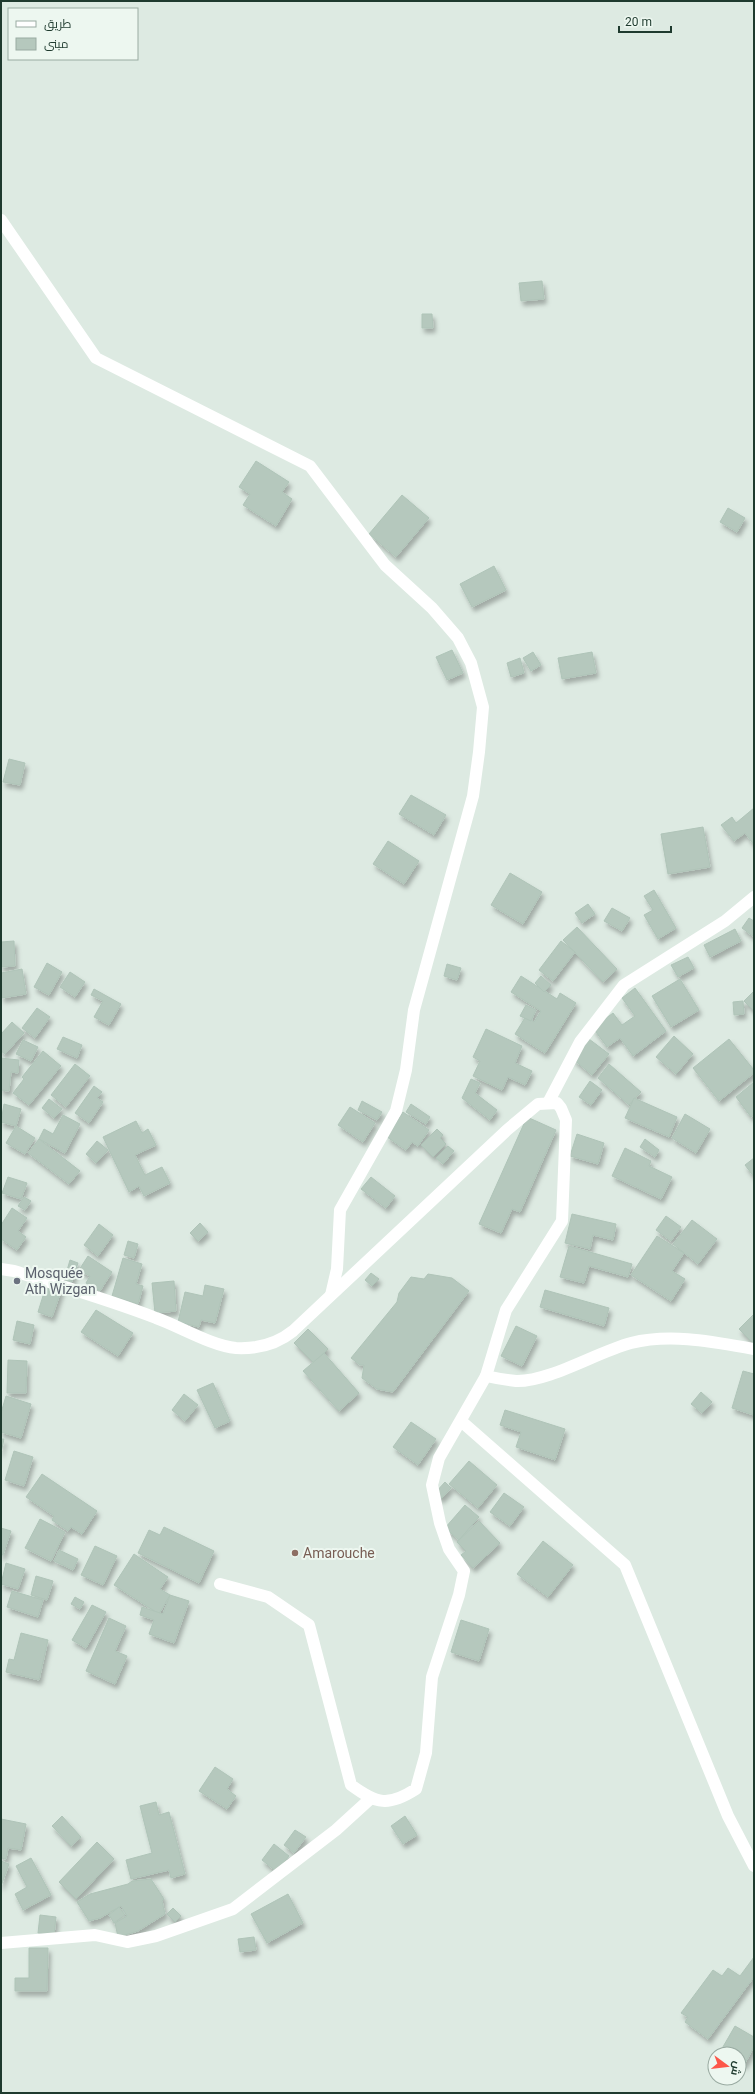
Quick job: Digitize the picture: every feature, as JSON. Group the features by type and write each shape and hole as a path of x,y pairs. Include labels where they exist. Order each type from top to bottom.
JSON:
{"street":[{"path":"1,220 96,358 310,466 385,566 432,608 458,638 471,663 483,707 473,796 414,1010 406,1070 396,1111 340,1210 336,1269 331,1295"},
{"path":"548,1103 580,1042 624,984 725,921 754,897"},
{"path":"1,1269 14,1271 109,1302 236,1348 260,1346 280,1341 507,1130 538,1104 557,1103 562,1108 566,1120 562,1221 506,1310 486,1376 439,1458 432,1485 440,1523 449,1549 464,1571 460,1594 432,1678 426,1753 422,1772 416,1789 405,1796 390,1802 370,1799 351,1785 309,1625 268,1597 220,1584"},
{"path":"486,1376 517,1381 534,1378 554,1373 631,1343 668,1338 720,1343 754,1349"},
{"path":"461,1421 625,1565 728,1816 754,1866"},
{"path":"1,1943 95,1935 126,1942 156,1936 233,1909 336,1830 370,1799"}],"building":[{"path":"542,281 544,299 521,301 519,283"},
{"path":"422,314 432,314 433,328 422,328"},
{"path":"256,461 289,482 282,492 292,499 276,526 243,505 250,494 239,487"},
{"path":"402,495 429,518 396,557 369,534"},
{"path":"728,508 745,518 737,532 720,522"},
{"path":"494,566 506,590 472,607 460,584"},
{"path":"452,650 463,673 447,680 436,657"},
{"path":"533,652 541,665 531,671 523,658"},
{"path":"592,652 596,673 562,679 558,658"},
{"path":"520,658 524,673 511,677 507,663"},
{"path":"9,759 25,763 20,785 3,782"},
{"path":"411,795 446,815 434,835 399,814"},
{"path":"754,808 754,845 745,833 734,841 721,825 732,817 736,823"},
{"path":"703,827 710,867 668,874 661,834"},
{"path":"388,841 419,861 404,884 373,864"},
{"path":"510,873 542,892 523,924 491,905"},
{"path":"654,890 676,928 658,939 644,915 653,910 644,896"},
{"path":"588,904 595,914 582,923 575,913"},
{"path":"612,908 630,918 622,931 604,921"},
{"path":"749,918 754,921 754,937 742,928"},
{"path":"577,927 617,969 603,982 563,940"},
{"path":"735,929 741,941 710,957 704,945"},
{"path":"14,941 15,966 1,967 1,942"},
{"path":"561,941 575,952 553,981 539,970"},
{"path":"688,957 694,968 678,977 671,965"},
{"path":"47,963 62,972 49,995 34,987"},
{"path":"447,964 461,968 457,980 444,976"},
{"path":"22,969 26,994 2,998 1,973"},
{"path":"70,972 85,982 75,997 60,987"},
{"path":"521,976 557,999 560,993 576,1003 545,1053 515,1034 526,1016 534,1022 541,1011 511,992"},
{"path":"541,976 551,985 544,992 535,983"},
{"path":"680,979 699,1010 671,1027 652,996"},
{"path":"635,988 666,1031 633,1056 620,1038 607,1047 593,1028 613,1013 622,1025 635,1016 622,998"},
{"path":"94,989 121,1004 109,1025 94,1017 103,1001 91,995"},
{"path":"754,991 754,1011 744,1001"},
{"path":"743,1001 744,1014 734,1015 733,1002"},
{"path":"526,1005 536,1010 531,1021 520,1016"},
{"path":"37,1008 50,1017 35,1038 22,1028"},
{"path":"12,1022 24,1033 5,1054 1,1051 1,1034"},
{"path":"486,1029 522,1046 515,1063 532,1071 525,1085 508,1077 502,1090 473,1076 480,1061 473,1057"},
{"path":"674,1036 693,1054 676,1074 656,1057"},
{"path":"63,1037 82,1045 77,1058 57,1049"},
{"path":"589,1039 609,1054 592,1075 573,1059"},
{"path":"729,1039 754,1070 754,1073 719,1101 693,1068"},
{"path":"23,1040 38,1047 31,1061 16,1054"},
{"path":"43,1051 61,1066 29,1105 13,1093 24,1079 22,1077"},
{"path":"1,1058 19,1060 18,1073 11,1072 9,1091 1,1090"},
{"path":"75,1064 90,1076 66,1107 51,1095"},
{"path":"609,1064 641,1092 629,1105 598,1078"},
{"path":"471,1079 480,1083 475,1093 497,1110 490,1120 462,1098"},
{"path":"590,1081 602,1090 591,1105 579,1097"},
{"path":"754,1082 754,1115 751,1117 736,1097"},
{"path":"94,1086 102,1092 97,1098 103,1102 89,1123 75,1113"},
{"path":"634,1098 677,1117 669,1137 625,1118"},
{"path":"49,1099 62,1109 54,1118 42,1108"},
{"path":"362,1101 382,1112 377,1120 358,1110"},
{"path":"4,1104 21,1109 16,1126 1,1122"},
{"path":"411,1104 430,1117 426,1124 406,1112"},
{"path":"350,1107 375,1123 363,1142 338,1125"},
{"path":"403,1112 429,1130 418,1146 412,1142 406,1150 387,1137"},
{"path":"685,1114 710,1129 696,1153 672,1138"},
{"path":"63,1115 80,1124 65,1153 39,1139 44,1129 53,1134"},
{"path":"527,1117 556,1130 520,1212 512,1209 501,1233 479,1224"},
{"path":"136,1121 142,1133 148,1129 156,1145 135,1155 145,1175 162,1167 170,1183 144,1196 139,1186 129,1192 103,1137"},
{"path":"16,1126 35,1138 25,1154 6,1143"},
{"path":"437,1129 443,1135 440,1138 446,1144 433,1157 421,1145"},
{"path":"577,1134 604,1143 598,1164 570,1156"},
{"path":"39,1139 80,1171 69,1184 28,1153"},
{"path":"645,1139 659,1150 655,1157 640,1147"},
{"path":"97,1141 108,1150 96,1163 86,1154"},
{"path":"448,1146 454,1151 443,1164 436,1158"},
{"path":"625,1148 651,1161 649,1166 672,1177 661,1199 612,1176"},
{"path":"754,1158 754,1177 745,1165"},
{"path":"8,1177 27,1183 21,1199 2,1193"},
{"path":"371,1177 395,1196 386,1208 361,1189"},
{"path":"24,1197 31,1201 25,1210 18,1206"},
{"path":"12,1208 27,1218 18,1231 26,1237 17,1250 1,1239 1,1225"},
{"path":"572,1214 616,1224 613,1240 593,1235 590,1249 565,1243"},
{"path":"666,1216 681,1227 671,1241 656,1230"},
{"path":"692,1220 717,1239 698,1264 673,1244"},
{"path":"200,1223 208,1232 198,1241 190,1233"},
{"path":"99,1224 113,1235 98,1256 84,1245"},
{"path":"657,1236 684,1253 672,1271 685,1279 671,1301 631,1275"},
{"path":"128,1241 138,1244 134,1258 124,1255"},
{"path":"569,1246 632,1264 628,1277 589,1266 584,1283 560,1277"},
{"path":"88,1256 112,1272 100,1291 86,1283 90,1276 79,1270"},
{"path":"123,1258 142,1264 136,1284 143,1286 138,1304 112,1296"},
{"path":"70,1260 78,1263 71,1284 64,1281"},
{"path":"371,1273 379,1279 372,1286 365,1280"},
{"path":"428,1274 452,1278 469,1291 393,1392 377,1389 362,1378 364,1365 360,1365 351,1358 397,1302 399,1293 411,1277 424,1279"},
{"path":"174,1281 176,1311 155,1313 152,1283"},
{"path":"47,1283 62,1288 52,1317 38,1312"},
{"path":"205,1285 224,1289 215,1323 201,1320 199,1327 178,1322 185,1292 203,1296"},
{"path":"545,1290 609,1308 604,1326 540,1307"},
{"path":"96,1310 133,1333 118,1356 81,1332"},
{"path":"754,1314 754,1344 739,1329"},
{"path":"17,1321 34,1325 30,1344 13,1340"},
{"path":"516,1326 537,1336 522,1366 501,1356"},
{"path":"308,1329 328,1349 314,1363 294,1343"},
{"path":"324,1353 359,1393 339,1411 303,1371"},
{"path":"8,1360 27,1361 26,1393 7,1393"},
{"path":"743,1371 754,1374 754,1415 732,1408"},
{"path":"213,1383 230,1421 215,1428 197,1390"},
{"path":"701,1392 712,1402 702,1413 691,1404"},
{"path":"184,1394 198,1405 185,1421 172,1410"},
{"path":"6,1396 31,1404 21,1438 1,1432 1,1413"},
{"path":"505,1410 565,1429 555,1460 516,1447 521,1432 500,1425"},
{"path":"411,1422 436,1439 418,1465 393,1447"},
{"path":"1,1439 4,1439 1,1453"},
{"path":"14,1451 33,1457 24,1486 5,1480"},
{"path":"469,1461 497,1485 478,1508 449,1484"},
{"path":"42,1474 97,1511 82,1534 71,1527 68,1531 52,1520 54,1516 26,1497"},
{"path":"445,1482 451,1488 441,1499 435,1493"},
{"path":"504,1493 524,1507 510,1526 490,1512"},
{"path":"465,1505 479,1517 459,1540 445,1528"},
{"path":"40,1519 65,1532 51,1561 25,1548"},
{"path":"479,1521 500,1543 473,1568 461,1555 466,1551 457,1542"},
{"path":"164,1527 214,1551 199,1583 138,1553 149,1530 160,1535"},
{"path":"1,1528 11,1531 3,1555 1,1555"},
{"path":"543,1541 573,1565 548,1597 517,1574"},
{"path":"95,1546 117,1556 103,1585 81,1575"},
{"path":"59,1550 78,1559 73,1570 54,1561"},
{"path":"134,1554 168,1577 160,1589 170,1595 159,1614 114,1585"},
{"path":"6,1563 25,1569 18,1589 1,1584"},
{"path":"36,1576 53,1581 47,1600 31,1595"},
{"path":"12,1591 43,1600 38,1617 7,1607"},
{"path":"170,1595 189,1601 174,1643 149,1634 154,1620 140,1615 142,1607 163,1614"},
{"path":"75,1597 84,1602 80,1609 71,1604"},
{"path":"92,1605 106,1612 86,1648 72,1640"},
{"path":"109,1618 126,1626 115,1651 127,1656 115,1684 86,1671"},
{"path":"461,1620 489,1629 479,1661 451,1652"},
{"path":"21,1633 48,1640 39,1680 6,1672 9,1659 14,1660"},
{"path":"215,1767 233,1779 227,1789 236,1796 227,1809 199,1791"},
{"path":"156,1802 159,1815 169,1812 185,1874 171,1878 169,1870 131,1879 126,1860 152,1853 140,1806"},
{"path":"62,1816 81,1837 71,1846 52,1826"},
{"path":"405,1816 417,1835 403,1844 391,1826"},
{"path":"1,1819 26,1824 21,1850 8,1848 6,1859 1,1858"},
{"path":"295,1830 306,1837 294,1853 284,1845"},
{"path":"97,1842 114,1859 76,1899 59,1882"},
{"path":"274,1844 289,1856 277,1872 262,1860"},
{"path":"31,1858 51,1895 23,1910 15,1894 27,1887 16,1866"},
{"path":"1,1861 9,1864 1,1886"},
{"path":"151,1879 164,1899 162,1901 165,1914 138,1931 118,1937 115,1923 127,1916 121,1906 100,1918 89,1921 77,1902 90,1894 128,1884 132,1881"},
{"path":"288,1894 303,1923 267,1943 251,1914"},
{"path":"119,1907 125,1915 114,1923 109,1915"},
{"path":"173,1908 181,1916 175,1922 167,1914"},
{"path":"40,1915 56,1917 54,1935 38,1933"},
{"path":"254,1937 256,1950 240,1952 238,1939"},
{"path":"29,1948 48,1948 47,1991 15,1991 15,1978 29,1978"},
{"path":"754,1957 754,1977 708,2039 685,2022 688,2017 681,2013 713,1970 722,1976 728,1968 740,1976"},
{"path":"735,2026 754,2037 754,2047 747,2060 747,2046 723,2046"}],"place":[{"name":"Mosquée Ath Wizgan","path":"17,1281"},
{"name":"Amarouche","path":"295,1553"}]}
